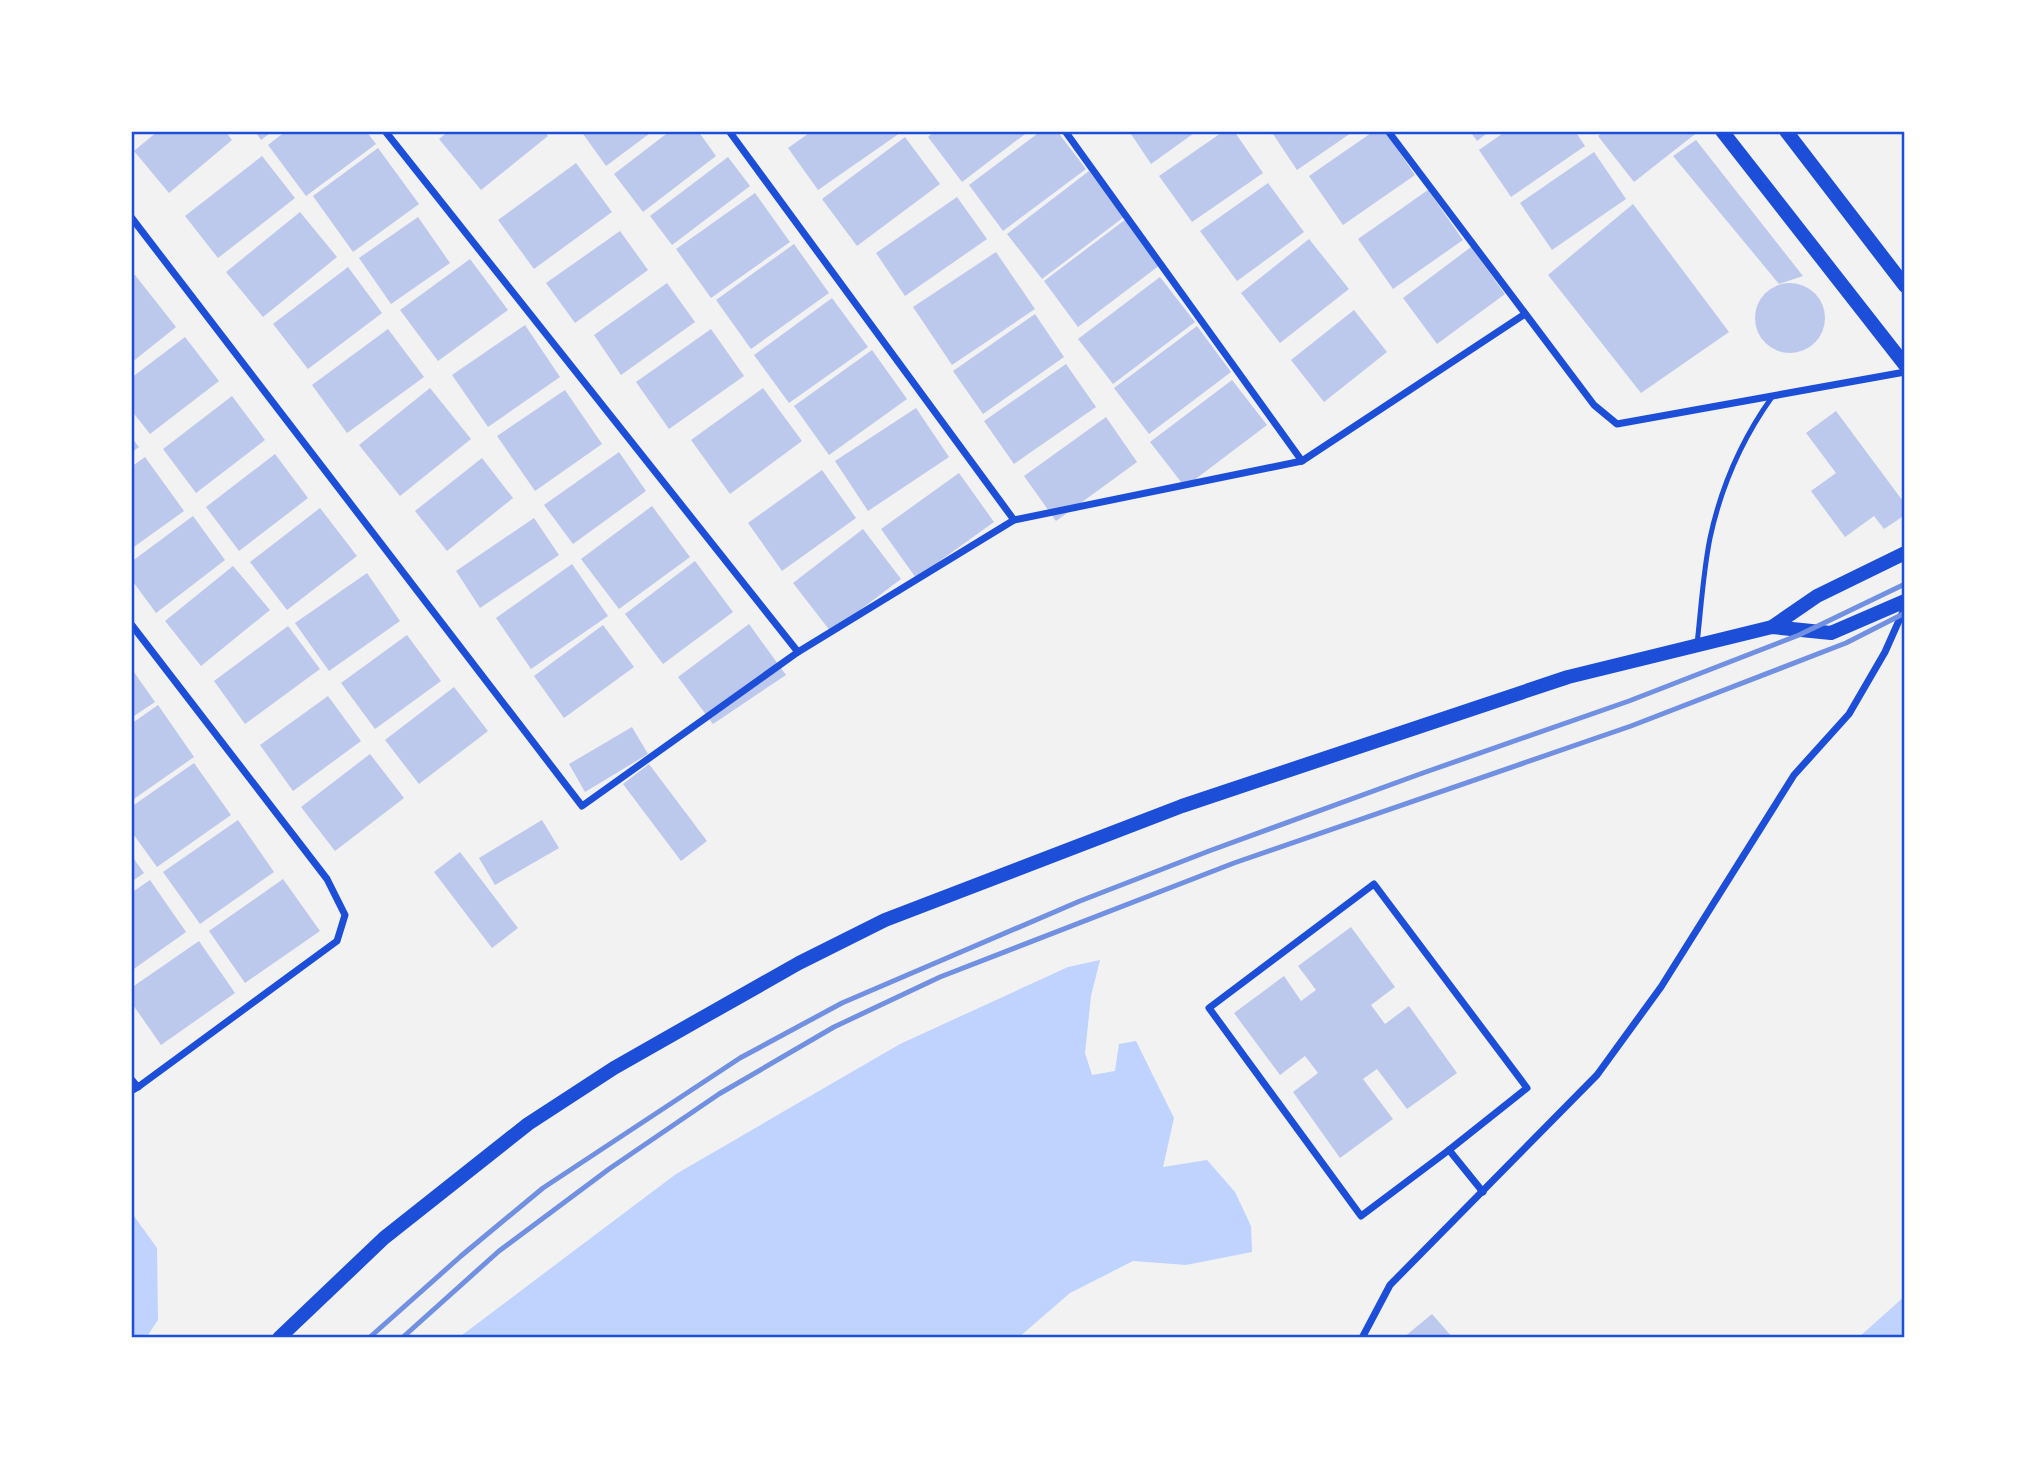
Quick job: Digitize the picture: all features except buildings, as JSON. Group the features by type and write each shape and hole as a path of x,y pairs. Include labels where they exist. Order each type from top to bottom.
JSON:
{"main road":[{"path":"1722,131 1905,366"},
{"path":"1787,131 1905,286"},
{"path":"1772,627 1816,596 1905,553"},
{"path":"279,1338 384,1238 528,1124 614,1068 799,963 885,920 1181,806 1568,677 1772,627 1830,633 1905,601"}],"street":[{"path":"385,131 798,652"},
{"path":"729,131 1014,520"},
{"path":"1065,131 1302,461"},
{"path":"1388,131 1594,405 1616,424 1905,372"},
{"path":"131,217 582,806 798,652 1014,520 1302,461 1525,314"},
{"path":"1362,1338 1390,1285 1597,1075 1661,987 1794,775 1849,714 1885,652 1905,607"},
{"path":"131,624 327,879 345,915 337,941 135,1089 131,1079"},
{"path":"1374,884 1527,1088 1449,1150 1361,1216 1209,1008 1374,884"},
{"path":"1449,1150 1483,1192"}],"lane":[{"path":"1696,644 1710,539 1726,480 1755,420 1772,397"}],"water":[{"path":"1100,960 1091,996 1085,1053 1092,1075 1115,1071 1119,1044 1136,1041 1174,1118 1163,1167 1207,1160 1235,1192 1251,1226 1252,1252 1186,1265 1133,1261 1070,1293 1018,1338 458,1338 676,1174 900,1044 1068,967"},
{"path":"131,1212 157,1248 158,1320 146,1338 131,1338"},
{"path":"1905,1296 1905,1338 1858,1338"}],"railway":[{"path":"369,1338 543,1188 740,1058 842,1003 1080,901 1209,851 1629,701 1799,635 1905,584"},
{"path":"402,1338 499,1251 609,1169 719,1094 834,1027 940,977 1234,863 1631,726 1846,643 1905,613"}]}
